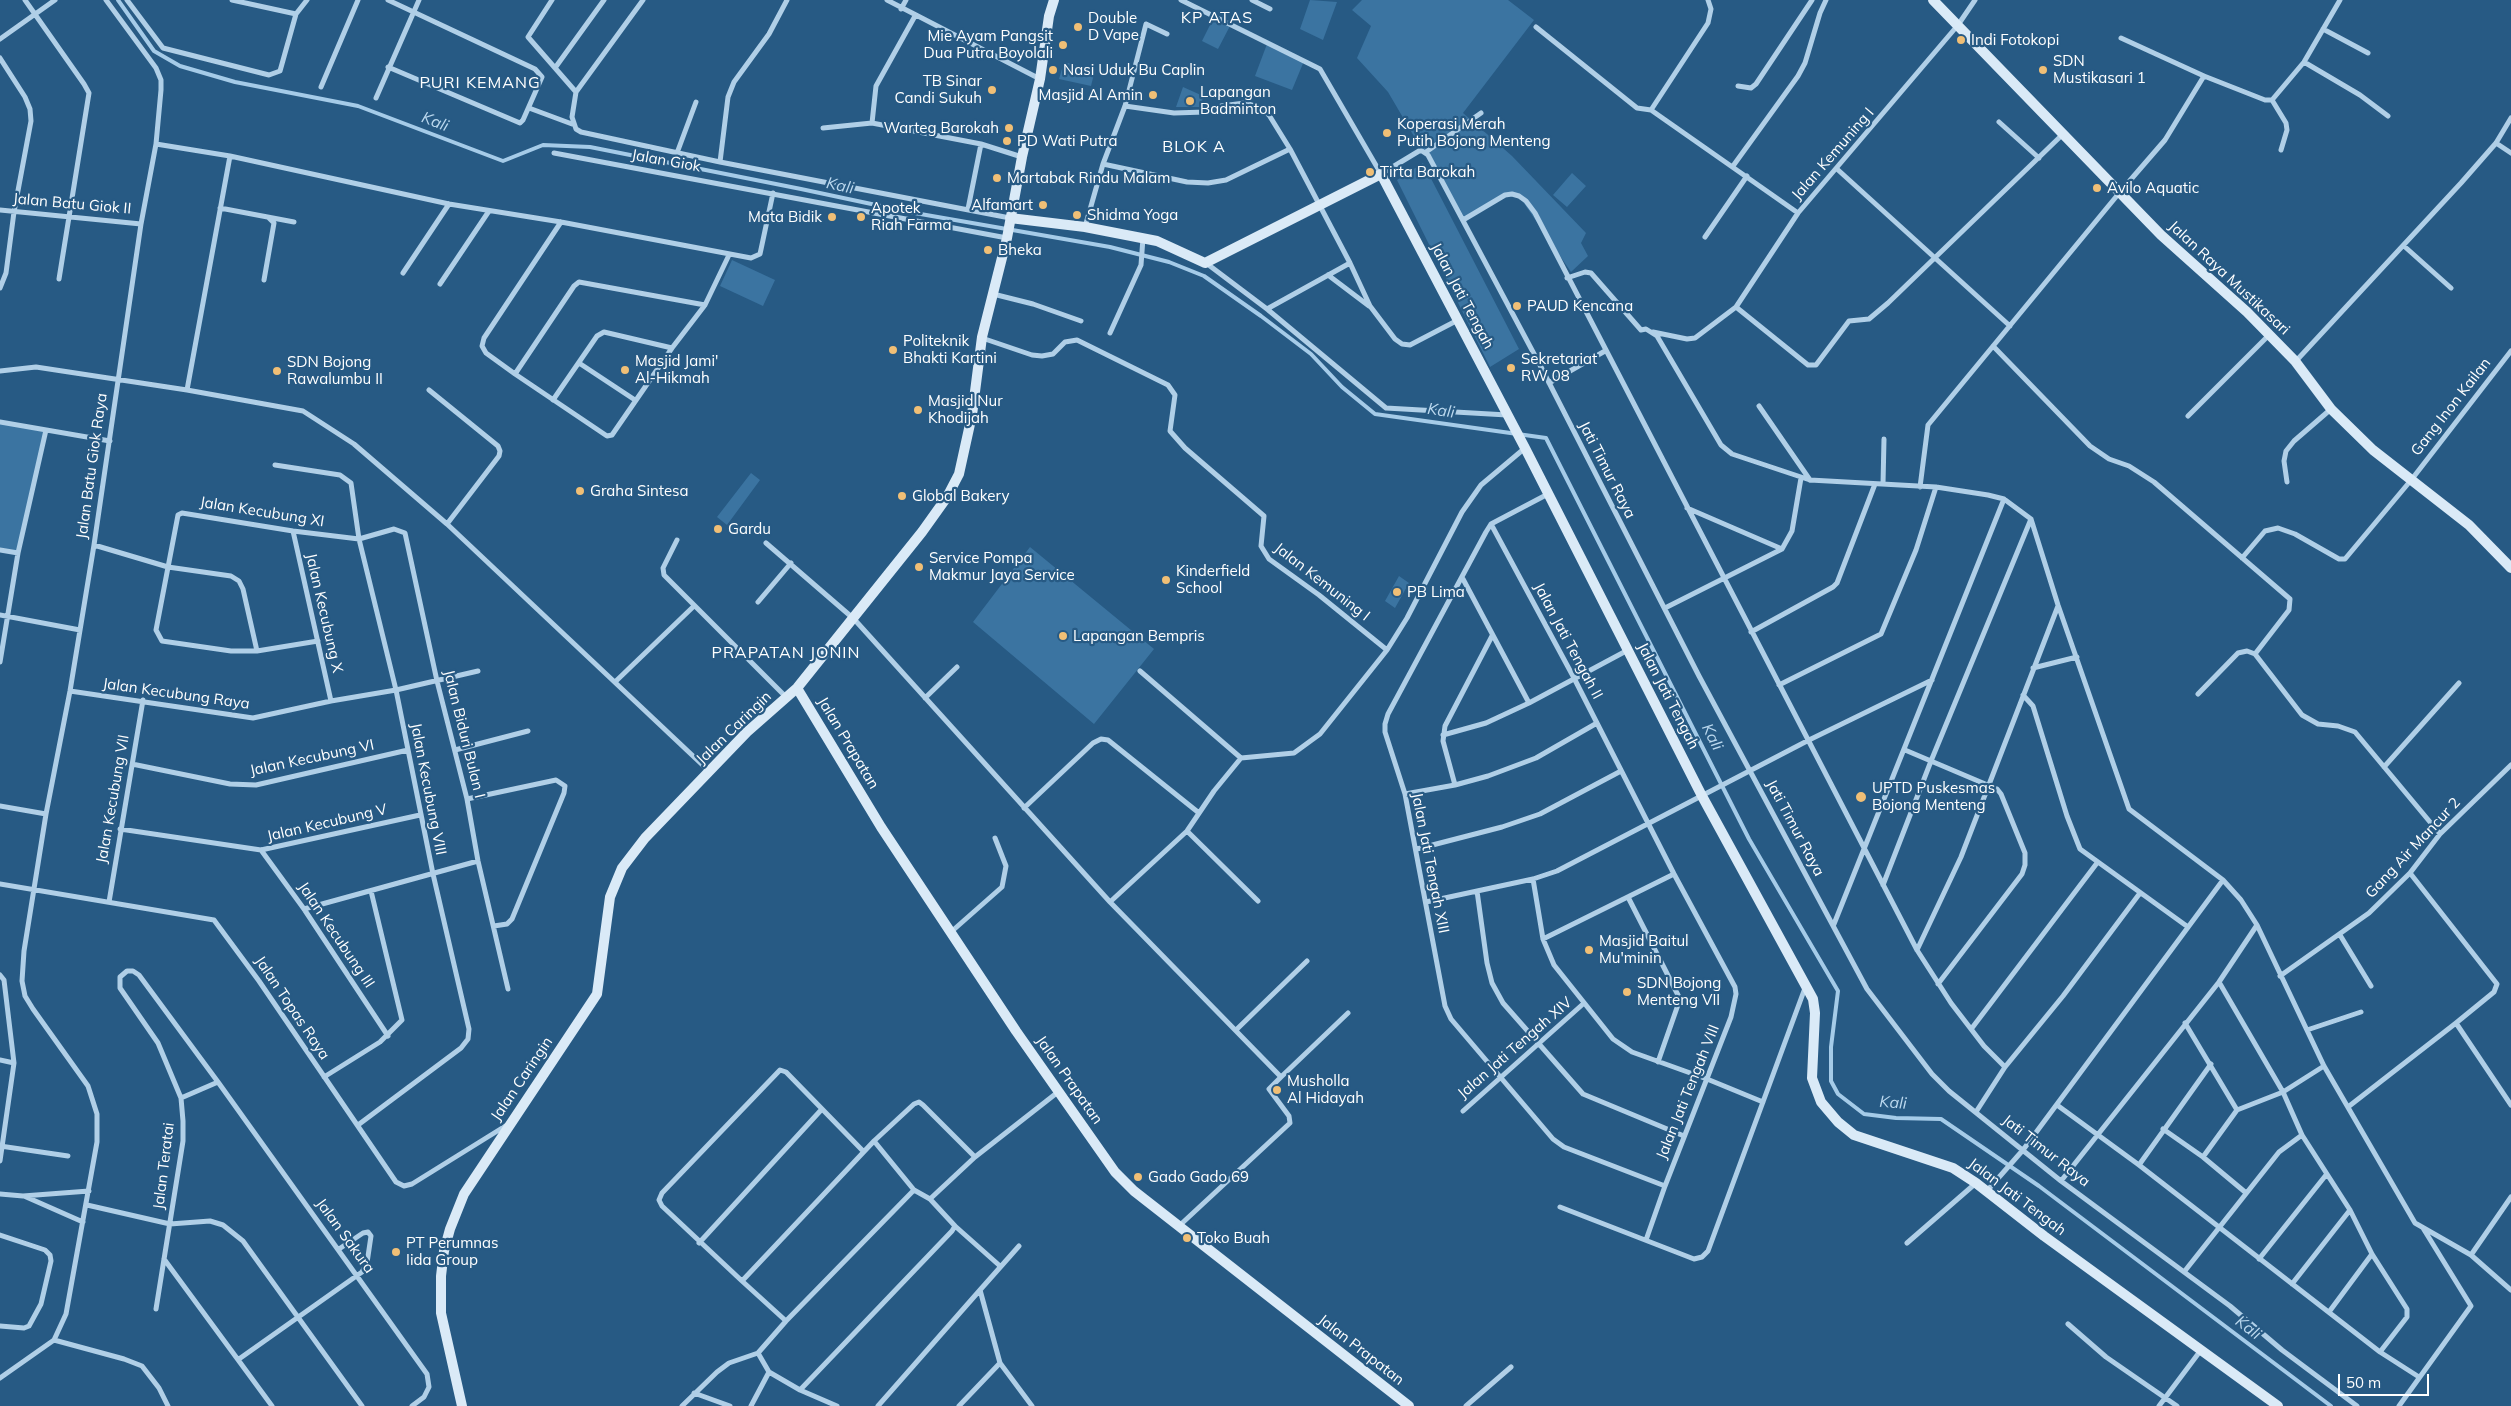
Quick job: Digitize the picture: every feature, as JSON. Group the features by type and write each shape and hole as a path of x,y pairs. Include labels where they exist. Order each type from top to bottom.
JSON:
{"main road":[{"name":"Jalan Caringin","path":"462,1406 441,1313 441,1276 444,1251 464,1194 597,994 610,898 622,868 645,838 747,732 798,688 922,532 947,497 959,474 973,405 982,338 1008,236 1022,156 1040,79 1049,16 1054,0"},
{"name":"Jalan Raya Mustikasari","path":"1933,0 2161,235 2247,312 2295,362 2331,408 2373,450 2469,524 2511,568"},
{"path":"1010,219 1085,227 1143,238 1174,247 1205,263 1381,174"},
{"name":"Jalan Jati Tengah","path":"1381,174 1506,415 1523,444 1702,796 1813,998 1815,1013 1812,1078 1821,1102 1838,1122 1854,1134 1868,1141 1945,1165 1976,1183 2278,1406"},
{"name":"Jalan Prapatan","path":"798,688 881,828 1058,1092 1115,1172 1134,1191 1409,1406"}],"street":[{"path":"25,0 89,93 59,279"},
{"path":"0,39 55,0"},
{"name":"Jalan Batu Giok Raya","path":"88,1191 97,1142 97,1114 88,1086 32,1009 25,996 22,981 24,951 46,814 70,691 94,545 110,441 117,378 141,224 156,144 160,80 156,68 106,0"},
{"path":"127,0 163,48 269,75 280,71 296,14 307,0"},
{"path":"232,0 296,14"},
{"path":"321,87 358,0"},
{"path":"388,0 536,69 542,77 541,83 523,120 520,123 515,123 388,67"},
{"path":"376,98 419,0"},
{"path":"552,0 528,37 576,92"},
{"path":"555,68 604,0"},
{"path":"572,124 576,92 643,0"},
{"path":"720,162 728,97 734,82 769,34 787,0"},
{"path":"887,0 1040,79"},
{"path":"901,8 906,0"},
{"path":"1181,0 1320,69 1381,174 1419,151 1426,152 1481,113"},
{"path":"1252,0 1270,9"},
{"path":"1652,110 1708,23 1711,8 1708,0"},
{"path":"1738,86 1751,88 1756,84 1812,0"},
{"path":"1732,166 1798,76 1805,63 1820,12 1826,0"},
{"name":"Jalan Kemuning I","path":"1652,332 1687,339 1695,338 1736,307 1798,213 1958,25 1975,0"},
{"path":"2121,38 2204,76 2264,100 2272,100 2304,62 2340,0"},
{"path":"872,123 876,86 915,16"},
{"path":"1085,227 1103,164 1125,106 1146,24 1167,34"},
{"path":"1536,27 1637,108 1652,110 1798,213"},
{"path":"2323,29 2368,53"},
{"path":"0,58 30,109 31,121 14,212 6,273 0,288"},
{"path":"2304,62 2360,95 2388,116"},
{"path":"1920,487 1928,424 2120,192 2166,140 2204,76"},
{"path":"2272,100 2286,123 2287,130 2281,150"},
{"path":"678,152 696,102"},
{"path":"1125,106 1174,113 1205,112 1221,106 1245,103 1254,104 1269,115 1290,149 1350,263 1370,306 1395,339 1402,344 1410,344 1458,320"},
{"path":"529,108 572,124 581,132 720,162 968,209 1010,219"},
{"path":"2295,362 2404,246 2496,143 2511,118"},
{"path":"1999,122 2039,158"},
{"path":"823,128 872,123 981,144 1022,156"},
{"path":"1736,307 1808,365 1813,366 1819,362 1849,321 1869,319 2062,135"},
{"path":"2496,143 2511,153"},
{"path":"156,144 230,156 449,204 561,222 729,256 751,258 760,254 774,193"},
{"path":"968,209 981,144"},
{"path":"1103,164 1187,182 1208,183 1226,180 1290,149"},
{"name":"Jati Timur Raya","path":"1426,152 1549,383 1664,608 1867,989 1893,1025 1932,1074 1976,1112 2061,1181 2184,1272 2357,1406"},
{"name":"Jalan Giok","path":"554,153 1008,236"},
{"path":"187,390 230,156"},
{"path":"1837,169 2010,326"},
{"path":"1705,237 1747,176"},
{"path":"1463,220 1505,195 1520,196 1534,213 1917,950 1938,984 1984,1046 2005,1067"},
{"path":"403,273 449,204"},
{"path":"220,208 294,222"},
{"name":"Jalan Batu Giok II","path":"0,210 141,224"},
{"path":"440,284 489,211"},
{"path":"264,280 274,223 269,218"},
{"path":"561,222 484,338 482,346 486,353 515,374 607,436 612,435 672,348 705,305 729,256"},
{"path":"1110,333 1142,260 1143,238"},
{"path":"2404,246 2451,288"},
{"path":"1205,263 1267,309 1386,408 1506,415"},
{"path":"1267,309 1350,263"},
{"path":"1567,278 1585,272 1591,273 1641,330 1652,332 1660,340 1726,450 1810,480 1936,487 2004,499 2031,519 2058,605 2129,809 2224,880 2241,900 2257,926 2324,1066 2415,1223 2471,1255 2511,1290"},
{"path":"1328,275 1370,306"},
{"path":"515,374 574,286 579,282 705,305"},
{"path":"993,294 1033,304 1081,321"},
{"path":"553,400 598,336 604,332 672,348"},
{"path":"2188,416 2268,336"},
{"name":"Jalan Kemuning I","path":"982,338 1032,355 1042,356 1053,354 1071,339 1077,340 1168,385 1173,389 1175,395 1170,431 1185,448 1264,516 1261,546 1269,559 1319,595 1387,650"},
{"path":"1994,346 2090,446 2109,459 2128,466 2154,482 2290,598 2292,602 2290,610 2255,654"},
{"path":"1549,383 1605,351"},
{"name":"Gang Inon Kailan","path":"2242,558 2265,531 2278,528 2295,534 2339,560 2346,559 2412,479 2471,400 2511,351"},
{"path":"579,363 635,400"},
{"path":"0,371 36,367 117,378 303,411 354,444 446,524 710,772"},
{"path":"429,390 498,446 500,451 499,456 446,524"},
{"path":"1759,406 1810,480"},
{"path":"2287,482 2284,461 2286,451 2331,408"},
{"path":"0,422 110,441"},
{"path":"0,662 18,553 46,430"},
{"path":"1883,484 1884,439"},
{"path":"1140,670 1241,758 1282,756 1294,753 1309,744 1320,734 1387,650 1407,618 1462,512 1482,485 1523,444"},
{"name":"Jalan Kecubung VIII","path":"275,465 340,475 351,483 359,539 396,690 420,815 469,1029 468,1039 461,1048 358,1125"},
{"path":"1664,608 1782,549 1792,531 1801,478"},
{"path":"1751,632 1837,583 1875,484"},
{"path":"1779,685 1881,634 1916,550 1936,487"},
{"path":"1491,524 1548,494"},
{"path":"1834,924 2004,499"},
{"path":"1687,508 1782,549"},
{"name":"Jalan Kecubung XI","path":"318,641 257,652 231,651 162,640 156,630 176,519 182,513 293,531 359,539"},
{"path":"1883,885 1931,762 2031,519"},
{"name":"Jalan Jati Tengah XIII","path":"1491,524 1385,724 1405,794 1417,849 1445,1006 1459,1031 1558,1143 1665,1186"},
{"name":"Jalan Jati Tengah II","path":"1491,524 1574,678 1648,822"},
{"name":"Jalan Biduri Bulan I","path":"359,539 394,529 405,533 437,682 467,799 478,861 508,989"},
{"name":"Jalan Kecubung X","path":"293,531 331,701"},
{"path":"677,540 663,568 664,575 787,698"},
{"path":"766,543 854,619 1110,902 1281,1077"},
{"path":"94,545 168,566 231,576 239,582 243,589 257,652"},
{"path":"0,550 18,553"},
{"path":"758,602 791,563"},
{"path":"1462,579 1529,703"},
{"path":"1917,950 1961,856 2058,605"},
{"path":"615,682 694,606"},
{"path":"0,615 80,630"},
{"path":"1455,785 1443,735 1455,703 1492,636"},
{"path":"1443,735 1486,723 1529,703 1628,649"},
{"path":"2198,694 2238,653 2247,651 2255,654 2302,715 2318,724 2338,726 2355,732 2440,834"},
{"path":"2034,668 2077,657"},
{"path":"925,698 957,667"},
{"name":"Jalan Kecubung Raya","path":"70,691 143,700 253,718 331,701 437,682 478,672"},
{"path":"1426,902 1533,879 1568,866 1648,822 1712,792 1750,770 1932,680"},
{"path":"2384,766 2459,683"},
{"path":"2023,695 2033,706 2080,849 2098,864 2188,927"},
{"name":"Jalan Kecubung VII","path":"109,902 143,700"},
{"path":"1405,794 1455,785 1488,776 1536,758 1597,723"},
{"path":"454,750 528,731"},
{"path":"1024,808 1093,743 1101,738 1108,740 1198,813"},
{"name":"Jalan Kecubung VI","path":"132,764 230,784 256,785 408,750"},
{"path":"1905,750 1989,784 2002,794 2025,853 2025,866 2022,874 1938,984"},
{"path":"1110,902 1187,831 1198,813 1241,758"},
{"name":"Gang Air Mancur 2","path":"2280,976 2369,913 2410,873 2440,834 2511,765"},
{"path":"1417,849 1502,827 1540,814 1621,771"},
{"path":"467,799 556,780 565,786 564,793 512,919 507,924 494,926"},
{"path":"0,806 46,814"},
{"name":"Jalan Kecubung V","path":"120,829 262,850 420,815"},
{"name":"Jalan Jati Tengah VIII","path":"1646,1240 1684,1136 1731,1017 1736,994 1731,979 1648,822"},
{"path":"1187,831 1258,901"},
{"path":"951,932 1002,887 1006,866 995,838"},
{"name":"Jalan Kecubung III","path":"262,850 304,909 388,1036"},
{"path":"304,909 478,861"},
{"path":"1972,1028 2098,864"},
{"path":"2348,1107 2494,992 2497,984 2410,873"},
{"path":"1543,939 1629,899 1674,874"},
{"path":"1533,879 1543,939 1554,965 1613,1039 1625,1049 1707,1079 1762,1102"},
{"path":"1986,1192 2023,1150 2224,880"},
{"name":"Jalan Topas Raya","path":"0,884 214,920 396,1182 404,1186 412,1184 510,1124"},
{"path":"324,1077 388,1036 399,1025 402,1017 370,891"},
{"path":"1477,891 1488,963 1496,993 1538,1045 1583,1094 1684,1136"},
{"path":"1976,1112 2005,1067 2063,996 2140,893"},
{"path":"1629,899 1680,999 1658,1062"},
{"path":"2061,1181 2219,982 2257,926"},
{"path":"2340,935 2371,986"},
{"path":"1236,1030 1308,961"},
{"name":"Jalan Sakura","path":"120,977 127,971 133,971 139,975 358,1275 427,1374 429,1387 424,1397 412,1406"},
{"path":"0,975 4,980 14,1063 0,1161"},
{"name":"Jalan Teratai","path":"120,977 120,988 158,1043 180,1098 183,1141 156,1309"},
{"path":"2219,982 2283,1092 2302,1135 2350,1210 2372,1254 2408,1309 2406,1317 2380,1352"},
{"path":"1560,1207 1694,1259 1702,1258 1708,1251 1806,987"},
{"name":"Jalan Jati Tengah XIV","path":"1463,1111 1584,1004"},
{"path":"1178,1226 1290,1123 1289,1116 1269,1089 1348,1012"},
{"path":"2307,1030 2361,1012"},
{"path":"2185,1023 2237,1110"},
{"path":"2456,1023 2511,1105"},
{"path":"0,1060 14,1063"},
{"path":"2139,1165 2162,1130 2211,1064"},
{"path":"2203,1157 2237,1110 2283,1092 2324,1066"},
{"path":"786,1322 699,1243 662,1206 659,1200 662,1193 776,1072 780,1070 786,1072 863,1151"},
{"path":"180,1098 218,1082"},
{"path":"930,1199 975,1156 1058,1092"},
{"path":"742,1281 863,1151 914,1104 919,1102 975,1156"},
{"path":"2057,1105 2219,1226 2380,1352 2419,1377"},
{"path":"699,1243 822,1109"},
{"path":"2162,1130 2203,1157 2245,1192"},
{"path":"2184,1272 2245,1192 2279,1152 2302,1135"},
{"path":"874,1141 914,1190 930,1199 955,1226 1000,1266"},
{"path":"1,1146 68,1156"},
{"path":"2259,1259 2326,1175"},
{"path":"1908,1243 1976,1183"},
{"path":"682,1406 729,1363 758,1353 914,1190"},
{"path":"0,1194 23,1196 88,1191 87,1206 66,1314 54,1340 0,1378"},
{"path":"23,1196 83,1222"},
{"path":"2471,1255 2511,1196"},
{"path":"87,1206 170,1224 210,1221 223,1225 243,1241 362,1406"},
{"path":"2292,1284 2350,1210"},
{"path":"800,1390 955,1226"},
{"path":"2399,1406 2471,1306 2423,1228"},
{"path":"239,1359 358,1275 367,1263 371,1236 368,1232 363,1233 339,1250"},
{"path":"0,1236 45,1250 51,1261 42,1304 29,1326 24,1328 0,1326"},
{"path":"878,1406 1019,1246"},
{"path":"2329,1312 2372,1254"},
{"path":"164,1259 239,1359 271,1406"},
{"path":"980,1290 1000,1364 1032,1406"},
{"path":"2068,1324 2106,1357 2177,1406"},
{"path":"54,1340 124,1359 142,1366 159,1388 168,1406"},
{"path":"2159,1406 2201,1350"},
{"path":"758,1353 769,1372 800,1390 837,1406"},
{"path":"959,1406 1000,1364"},
{"path":"1466,1406 1511,1368"},
{"path":"751,1406 769,1372"},
{"path":"694,1393 730,1406"}],"shaded area":[{"path":"1310,0 1337,2 1323,40 1300,29"},
{"path":"1362,0 1508,0 1534,20 1463,113 1512,156 1586,233 1581,243 1588,256 1571,272 1519,196 1512,194 1463,220 1388,92 1357,58 1371,26 1352,10"},
{"path":"1214,17 1231,24 1218,49 1202,41"},
{"path":"1267,44 1304,61 1292,90 1255,76"},
{"path":"1064,62 1095,70 1091,86 1059,79"},
{"name":"Lapangan Badminton","path":"1183,87 1203,96 1201,107 1176,107"},
{"path":"1423,163 1519,349 1490,367 1397,180"},
{"path":"1572,173 1586,186 1567,207 1553,195"},
{"path":"732,260 775,280 763,306 720,286"},
{"path":"0,422 46,430 18,553 0,550"},
{"path":"751,473 760,480 727,525 717,517"},
{"name":"Lapangan Bempris","path":"1030,547 1154,649 1094,724 973,622"},
{"name":"PB Lima","path":"1399,576 1409,583 1395,608 1385,601"}],"waterway":[{"name":"Kali","path":"118,0 154,51 180,66 235,82 358,106 503,161 543,145 590,147 909,212 1110,247 1169,262 1204,276 1261,316 1311,354 1342,387 1375,414 1546,438 1749,839 1838,991 1831,1047 1831,1081 1838,1094 1864,1114 1896,1118 1941,1119 2039,1186 2331,1406"}],"place":[{"name":"Double D Vape","path":"1078,27"},
{"name":"Indi Fotokopi","path":"1961,40"},
{"name":"Mie Ayam Pangsit Dua Putra Boyolali","path":"1063,45"},
{"name":"Nasi Uduk Bu Caplin","path":"1053,70"},
{"name":"SDN Mustikasari 1","path":"2043,70"},
{"name":"TB Sinar Candi Sukuh","path":"992,90"},
{"name":"Masjid Al Amin","path":"1153,95"},
{"name":"Lapangan Badminton","path":"1190,101"},
{"name":"Warteg Barokah","path":"1009,128"},
{"name":"Koperasi Merah Putih Bojong Menteng","path":"1387,133"},
{"name":"PD Wati Putra","path":"1007,141"},
{"name":"Tirta Barokah","path":"1370,172"},
{"name":"Martabak Rindu Malam","path":"997,178"},
{"name":"Avilo Aquatic","path":"2097,188"},
{"name":"Alfamart","path":"1043,205"},
{"name":"Shidma Yoga","path":"1077,215"},
{"name":"Mata Bidik","path":"832,217"},
{"name":"Apotek Riah Farma","path":"861,217"},
{"name":"Bheka","path":"988,250"},
{"name":"PAUD Kencana","path":"1517,306"},
{"name":"Politeknik Bhakti Kartini","path":"893,350"},
{"name":"Sekretariat RW 08","path":"1511,368"},
{"name":"Masjid Jami' Al-Hikmah","path":"625,370"},
{"name":"SDN Bojong Rawalumbu II","path":"277,371"},
{"name":"Masjid Nur Khodijah","path":"918,410"},
{"name":"Graha Sintesa","path":"580,491"},
{"name":"Global Bakery","path":"902,496"},
{"name":"Gardu","path":"718,529"},
{"name":"Service Pompa Makmur Jaya Service","path":"919,567"},
{"name":"Kinderfield School","path":"1166,580"},
{"name":"PB Lima","path":"1397,592"},
{"name":"Lapangan Bempris","path":"1063,636"},
{"name":"UPTD Puskesmas Bojong Menteng","path":"1861,797"},
{"name":"Masjid Baitul Mu'minin","path":"1589,950"},
{"name":"SDN Bojong Menteng VII","path":"1627,992"},
{"name":"Musholla Al Hidayah","path":"1277,1090"},
{"name":"Gado Gado 69","path":"1138,1177"},
{"name":"Toko Buah","path":"1187,1238"},
{"name":"PT Perumnas Iida Group","path":"396,1252"}],"district":[{"name":"KP ATAS","path":"1217,18"},
{"name":"PURI KEMANG","path":"480,83"},
{"name":"BLOK A","path":"1194,147"},
{"name":"PRAPATAN JONIN","path":"786,653"}]}
